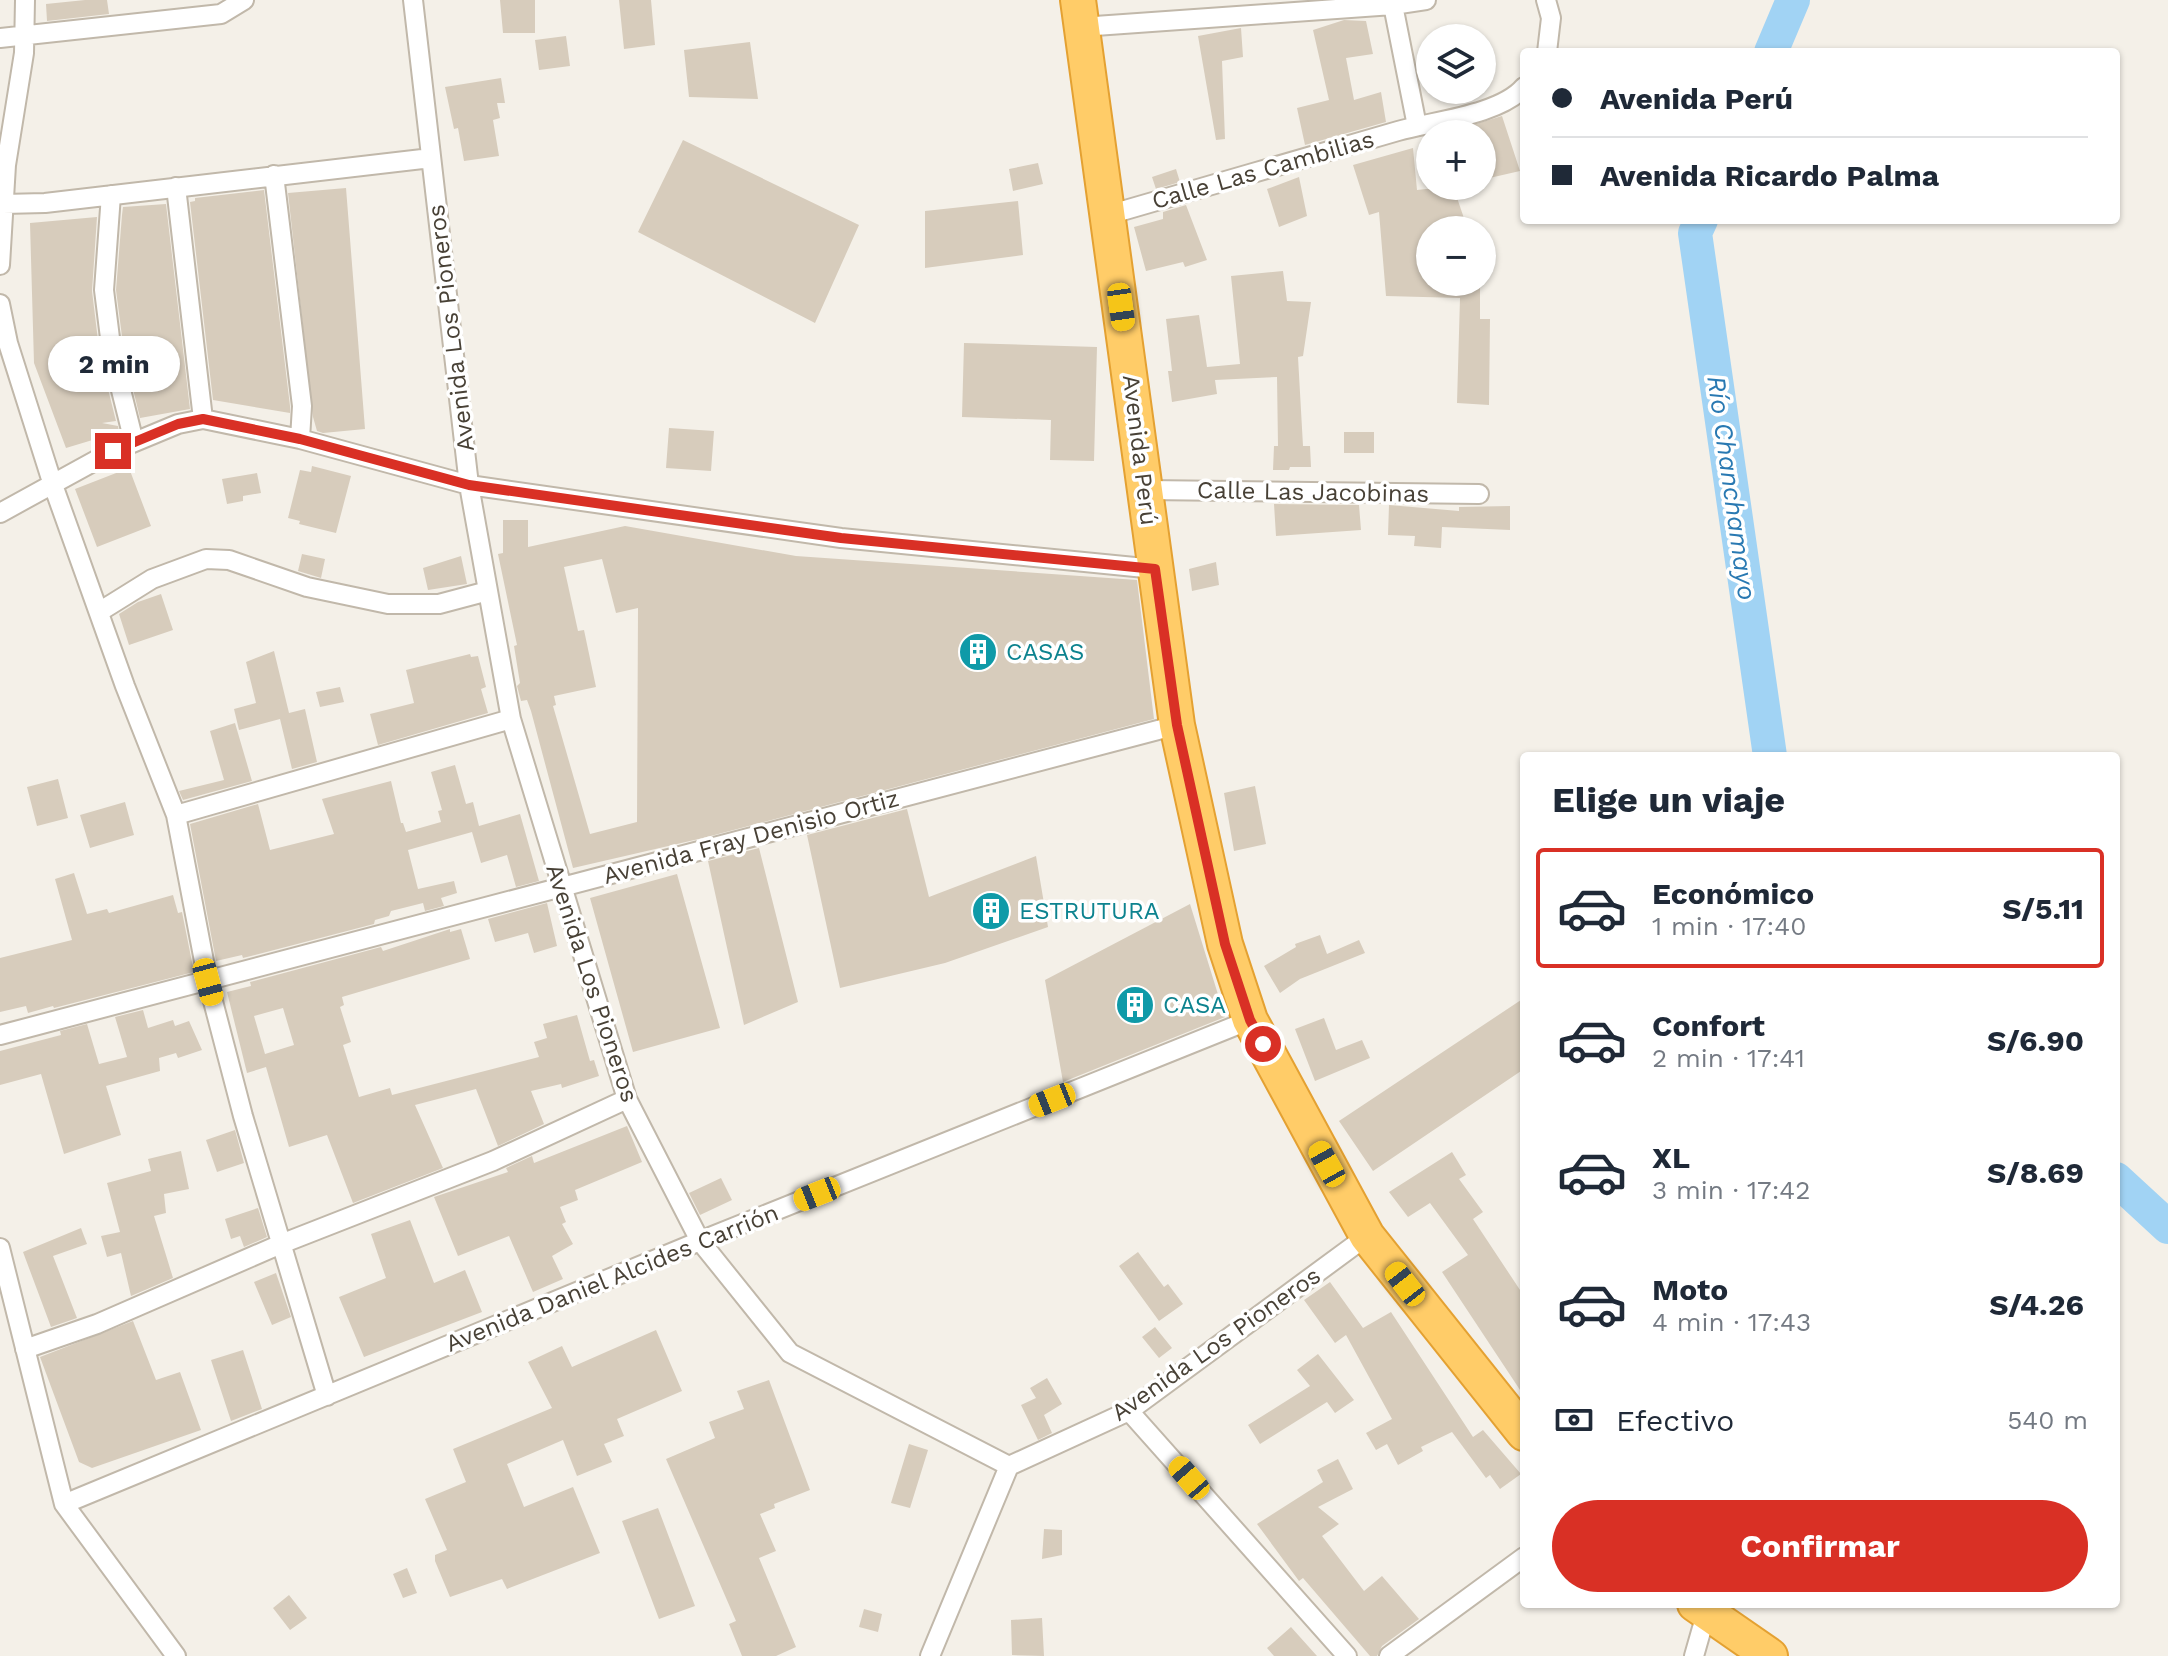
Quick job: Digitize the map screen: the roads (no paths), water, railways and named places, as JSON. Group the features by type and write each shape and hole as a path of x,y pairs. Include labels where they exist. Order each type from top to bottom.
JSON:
{"highway":[{"name":"Avenida Perú","path":"1079,13 1177,725 1225,944 1250,1020 1367,1236 1520,1428"},
{"path":"1701,1609 1770,1656"}],"street":[{"path":"0,265 6,165 24,36 25,0"},
{"path":"0,38 221,14 244,0"},
{"name":"Avenida Los Pioneros","path":"413,0 469,485 511,719 627,1099 700,1241 790,1353 1009,1466 1129,1411 1367,1236"},
{"path":"1079,13 1426,0"},
{"path":"1546,0 1551,18 1547,48"},
{"path":"1392,2 1416,121"},
{"name":"Calle Las Cambilias","path":"1442,120 1480,111 1520,92"},
{"name":"Calle Las Cambilias","path":"1108,215 1416,126"},
{"path":"3,204 45,203 431,158"},
{"path":"274,175 302,406 300,439"},
{"path":"176,187 203,419"},
{"path":"111,195 104,290 112,354 134,442"},
{"path":"0,304 8,343 52,482 176,815 208,982 327,1396"},
{"path":"0,513 52,482 134,442 178,424 203,419 300,439 469,485 841,538 1155,569"},
{"name":"Calle Las Jacobinas","path":"1147,490 1479,494"},
{"path":"99,612 152,579 206,559 229,560 307,587 388,604 439,604 488,591"},
{"path":"176,815 511,719"},
{"name":"Avenida Fray Denisio Ortiz","path":"0,1035 1177,725"},
{"name":"Avenida Daniel Alcides Carrión","path":"64,1504 700,1241 1250,1020"},
{"path":"25,1349 97,1324 281,1244 493,1161 627,1099"},
{"path":"0,1248 64,1504 176,1656"},
{"path":"1129,1411 1347,1656"},
{"path":"930,1656 1009,1466"},
{"path":"1389,1656 1520,1560"},
{"path":"1694,1656 1701,1609"}],"waterway":[{"name":"Río Chanchamayo","path":"1773,48 1793,0"},
{"name":"Río Chanchamayo","path":"1699,224 1695,233 1769,752"},
{"name":"Río Chanchamayo","path":"2120,1183 2168,1227"}],"place":[{"name":"CASAS","path":"978,652"},
{"name":"ESTRUTURA","path":"991,911"},
{"name":"CASA","path":"1135,1005"}]}
